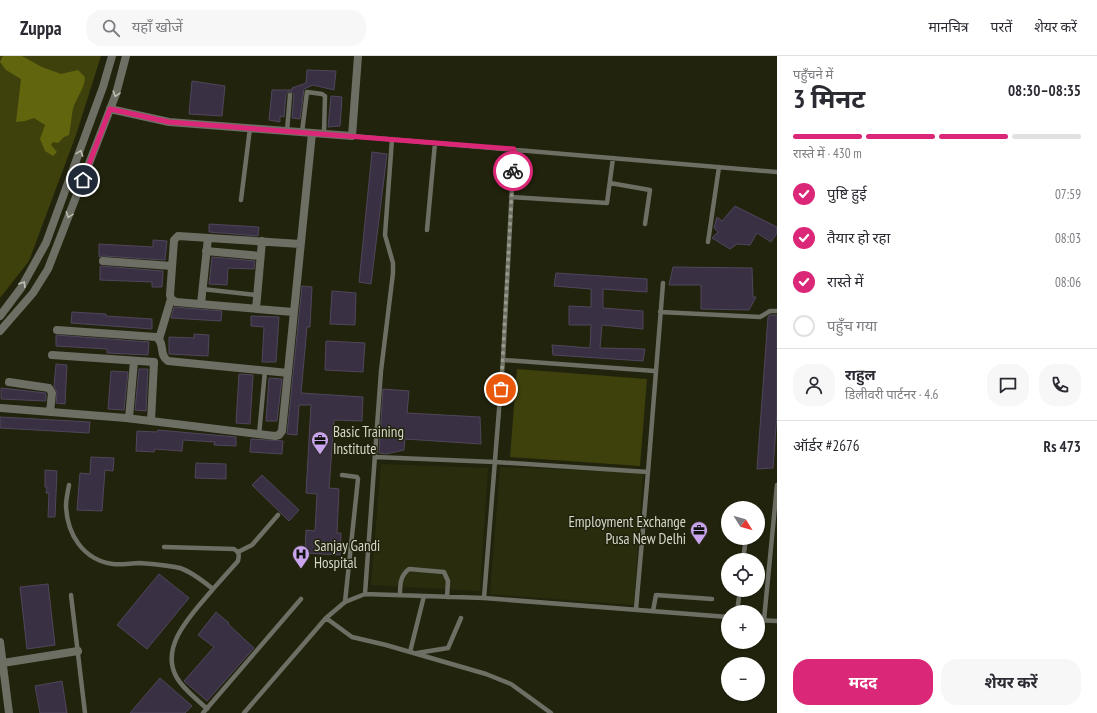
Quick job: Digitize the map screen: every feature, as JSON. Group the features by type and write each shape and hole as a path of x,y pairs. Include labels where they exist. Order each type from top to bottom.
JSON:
{"street":[{"path":"0,316 21,288 46,243 103,87 112,56"},
{"path":"0,331 33,293 48,269 116,94 126,56"},
{"path":"110,109 169,122 352,136 358,56"},
{"path":"1,408 129,418 275,436 279,435 282,430 312,133"},
{"path":"288,373 168,362 162,355 159,339 171,299 170,295 174,240 176,237 300,244"},
{"path":"201,304 208,238"},
{"path":"256,309 262,241"},
{"path":"206,251 260,256"},
{"path":"103,261 172,266"},
{"path":"171,299 176,302 293,312"},
{"path":"57,330 156,337 159,339"},
{"path":"52,355 154,362 151,421"},
{"path":"129,418 134,361"},
{"path":"9,382 48,388 52,393 50,412"},
{"path":"0,642 9,713"},
{"path":"3,663 78,651"}],"lane":[{"path":"302,132 307,92 322,94 325,96 324,134"},
{"path":"287,131 290,95"},
{"path":"241,200 250,128"},
{"path":"352,136 777,172"},
{"path":"365,594 381,371 393,273 393,263 385,235 392,139"},
{"path":"427,230 435,143"},
{"path":"484,598 503,360 514,149"},
{"path":"511,197 607,203 614,158"},
{"path":"708,242 720,167"},
{"path":"610,183 650,190 644,224"},
{"path":"636,609 663,283"},
{"path":"202,289 257,295"},
{"path":"660,312 760,317 770,311 777,311"},
{"path":"503,360 655,370"},
{"path":"259,434 265,371"},
{"path":"375,457 495,462 648,472"},
{"path":"342,475 357,477 358,479 345,602"},
{"path":"69,484 66,504 67,521 74,539 85,552 102,562 113,564 140,564 180,569 196,576 213,589"},
{"path":"765,610 777,485"},
{"path":"238,552 252,545 278,515"},
{"path":"164,547 234,549 240,555 238,561 213,589 181,630 173,647 171,662 176,678 186,690 208,709"},
{"path":"400,595 400,582 404,574 409,569 444,572 448,581 447,597"},
{"path":"244,713 326,618 345,602 365,594 484,598 721,616"},
{"path":"71,595 85,713"},
{"path":"653,610 656,595 712,600"},
{"path":"411,653 424,596"},
{"path":"203,713 301,600"},
{"path":"326,618 352,637 486,674 505,682 538,702 551,713"},
{"path":"411,653 448,648 461,618"},
{"path":"765,620 777,621"}],"shaded area":[{"path":"0,56 101,56 76,135 29,261 0,298"},
{"path":"3,56 22,56 42,67 61,74 78,70 85,77 84,85 73,109 69,135 64,137 58,143 53,142 51,145 57,152 53,156 45,151 40,139 45,125 34,118 16,122 21,79 6,70 0,62"},
{"path":"517,369 647,379 640,466 510,457"},
{"path":"381,464 488,468 480,591 371,585"},
{"path":"500,467 643,473 634,605 490,594"}],"building":[{"path":"307,70 336,71 334,90 313,85 304,89 300,119 292,118 294,95 292,92 288,92 286,95 284,117 280,116 280,122 269,120 272,90 292,90 292,88 306,83"},
{"path":"192,81 225,86 222,116 189,114"},
{"path":"331,96 342,97 340,126 328,127"},
{"path":"372,152 387,154 371,284 359,282"},
{"path":"735,206 777,227 777,233 771,242 757,233 750,245 737,244 730,249 712,238 718,232 714,228 717,217 722,221"},
{"path":"209,224 259,227 258,236 209,232"},
{"path":"153,240 167,241 165,260 99,257 99,244 153,247"},
{"path":"212,257 255,261 254,269 228,268 227,285 209,284"},
{"path":"100,266 163,271 162,287 152,287 152,282 100,280"},
{"path":"673,267 752,268 753,297 756,297 749,310 701,309 701,285 669,285"},
{"path":"556,273 647,279 647,292 603,289 603,308 643,311 643,329 602,325 600,348 645,349 643,361 553,355 552,345 590,348 591,325 569,325 569,306 591,307 591,289 554,286"},
{"name":"Basic Training Institute","path":"302,286 312,287 310,327 307,327 301,393 363,397 362,421 334,420 329,488 339,489 337,533 341,533 340,555 305,553 306,530 315,531 317,494 306,493 311,405 299,405 297,435 287,434"},
{"path":"332,291 356,293 355,325 330,324"},
{"path":"174,307 222,311 221,321 171,318"},
{"path":"72,312 152,319 152,329 71,323"},
{"path":"770,315 777,315 777,414 773,468 757,469 768,317"},
{"path":"251,316 279,317 276,362 262,362 264,327 251,326"},
{"path":"194,334 209,335 208,356 169,354 169,337 194,338"},
{"path":"56,335 149,342 148,355 107,353 107,349 56,346"},
{"path":"326,341 365,343 363,372 325,370"},
{"path":"56,364 67,365 65,404 56,403 57,393 54,386"},
{"path":"139,369 148,369 146,411 135,410"},
{"path":"111,371 128,372 124,410 108,409"},
{"path":"239,374 253,375 250,424 236,423"},
{"path":"269,378 282,379 277,421 266,421"},
{"path":"1,388 46,393 46,401 1,399"},
{"path":"383,389 409,391 407,413 480,417 481,444 405,439 404,450 386,454 379,453"},
{"path":"0,417 90,422 89,433 0,428"},
{"path":"158,430 236,437 236,446 214,445 215,442 183,440 182,451 155,449 154,452 136,451 137,431 157,432"},
{"path":"251,439 283,441 282,454 250,452"},
{"path":"91,457 114,458 113,471 105,470 102,511 77,510 80,473 90,474"},
{"path":"196,463 226,464 226,479 195,478"},
{"path":"45,470 57,471 55,517 48,517 49,493 46,493 47,487 45,487"},
{"path":"262,475 299,510 289,521 252,485"},
{"path":"159,574 189,598 147,649 117,625"},
{"path":"48,584 55,645 27,649 20,587"},
{"path":"216,612 254,648 207,701 184,681 214,647 198,635"},
{"path":"160,678 192,706 185,713 130,713"},
{"path":"62,681 67,713 40,713 35,686"}],"way so far":[{"path":"501,389 513,171"}],"place":[{"name":"Basic Training Institute","path":"320,455"},
{"name":"Employment Exchange Pusa New Delhi","path":"699,545"},
{"name":"Sanjay Gandi Hospital","path":"301,569"}],"route":[{"path":"83,180 110,109 169,122 514,149 513,171"}]}
